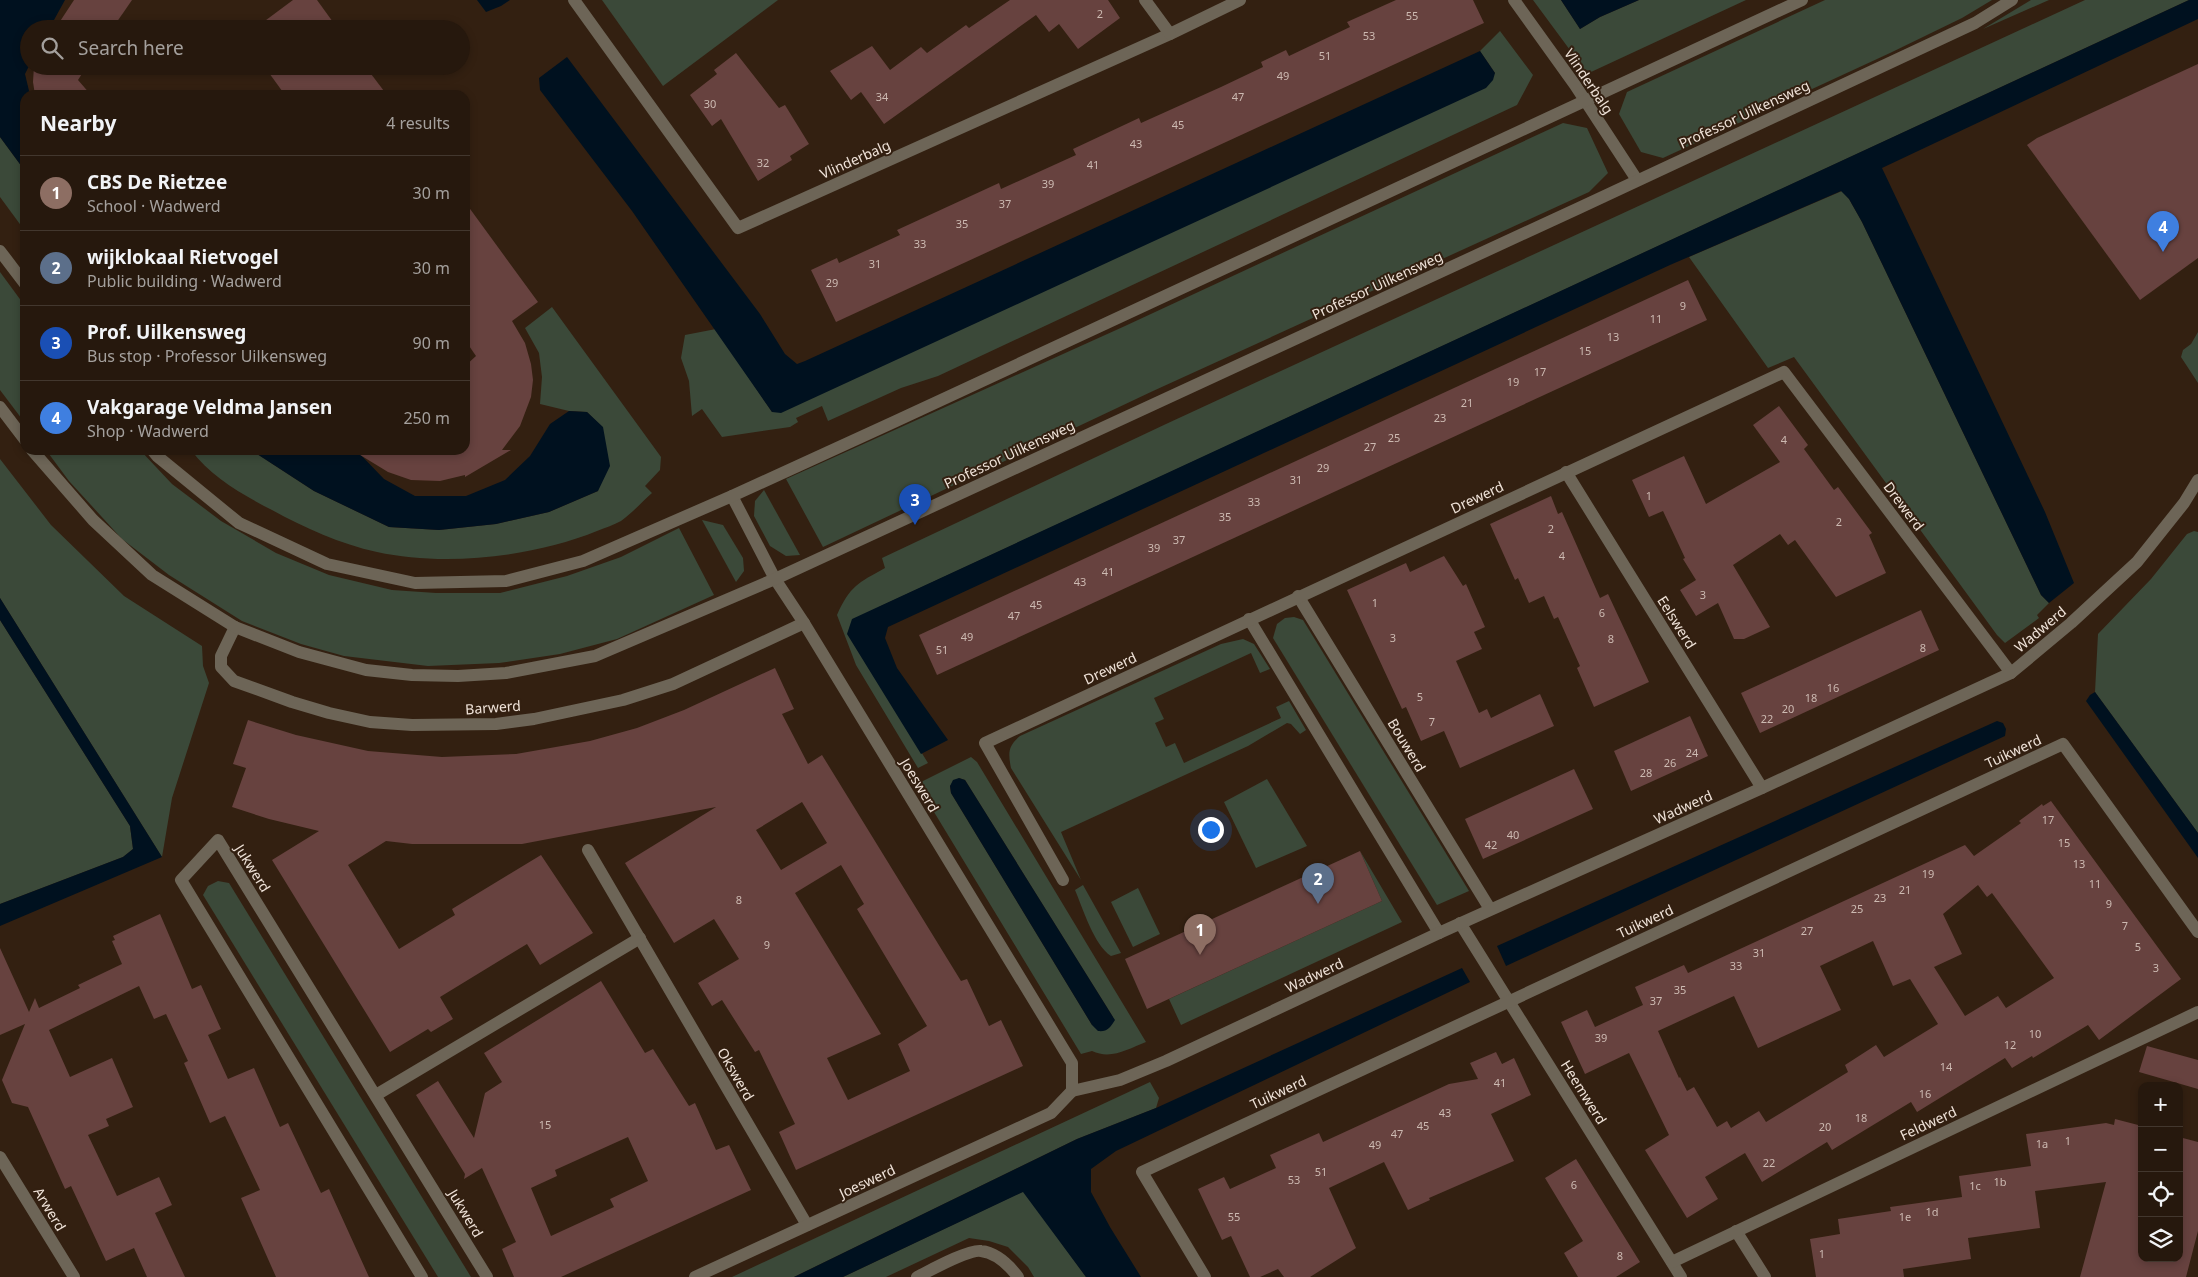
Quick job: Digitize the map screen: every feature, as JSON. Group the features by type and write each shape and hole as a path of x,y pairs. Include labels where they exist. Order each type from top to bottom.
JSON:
{"street":[{"name":"Vlinderbalg","path":"574,0 738,228 1170,34 1240,0"},
{"path":"1145,0 1170,34"},
{"name":"Vlinderbalg","path":"1514,0 1585,100 1637,180"},
{"path":"158,455 239,523 328,564 415,583 506,581 583,560 732,496 1802,0"},
{"name":"Professor Uilkensweg","path":"36,455 93,520 152,575 235,627 299,652 366,670 412,675 458,676 506,673 595,656 775,579 1637,180 1975,23 2012,0"},
{"path":"0,251 20,277"},
{"name":"Drewerd","path":"1063,880 985,743 1298,596 1784,372 2011,672"},
{"path":"0,406 20,433"},
{"name":"Eelswerd","path":"1566,472 1762,788"},
{"name":"Wadwerd","path":"1072,1091 1120,1080 1166,1061 1490,909 1762,788 2011,672 2072,623 2137,562 2184,503 2198,480"},
{"name":"Joeswerd","path":"695,1277 1050,1113 1072,1091 1072,1063 804,622 775,579 732,496"},
{"name":"Bouwerd","path":"1298,596 1490,909"},
{"path":"1249,620 1439,933"},
{"name":"Barwerd","path":"235,627 222,656 221,667 234,681 329,713 370,722 412,725 496,724 534,719 623,700 673,684 804,622"},
{"name":"Tuikwerd","path":"1205,1277 1142,1172 2062,744 2198,932"},
{"name":"Jukwerd","path":"422,1277 181,880 218,840 487,1277"},
{"name":"Okswerd","path":"588,850 807,1226"},
{"name":"Heemwerd","path":"1460,923 1681,1277"},
{"path":"376,1095 640,938"},
{"name":"Feldwerd","path":"1672,1262 2198,1012"},
{"name":"Arwerd","path":"0,1156 74,1277"},
{"path":"1736,1231 1764,1277"},
{"path":"917,1277 951,1261 979,1251 999,1257 1018,1277"}],"green space":[{"path":"602,0 778,0 663,86"},
{"path":"1533,0 1561,0 1580,29 1600,17 1639,0 1746,0 1591,72 1584,69"},
{"path":"1825,0 1992,0 1962,18 1890,53 1663,158 1641,152 1619,114 1627,92"},
{"path":"2031,0 2049,0 1983,29"},
{"path":"2085,0 2189,0 879,607 848,634 928,763 918,768 856,665 837,615 846,598 856,586 885,568 882,558 1166,424"},
{"path":"1500,31 1533,75 1517,105 938,376 901,388 828,421 822,406 796,418 798,422 790,427 722,437 702,409 692,416 689,381 681,358 685,335 716,329 772,412 1495,73 1480,51"},
{"path":"1563,123 1587,128 1608,173 1589,192 1153,391 823,547 786,479 1125,326"},
{"path":"0,137 20,164 20,224 0,197"},
{"path":"1842,191 1849,199 1862,222 2041,595 2049,603 2037,615 2039,618 2005,643 1997,635 1794,357 1768,368 1689,257"},
{"path":"0,272 20,299 20,416 0,390"},
{"path":"552,307 661,457 660,470 645,486 652,493 621,521 572,540 517,553 488,557 431,559 377,552 323,535 261,504 239,492 218,477 195,455 259,455 314,491 389,527 439,530 496,524 549,512 598,491 603,428 587,412 569,411 540,404 542,377 539,353 525,328"},
{"path":"2198,332 2198,383 2181,357 2183,350 2191,344"},
{"path":"50,455 145,455 172,484 221,521 276,553 329,575 392,590 436,593 500,593 567,576 621,557 679,528 714,595 617,639 560,654 499,663 428,666 344,656 301,644 242,621 169,575 122,539 69,481"},
{"path":"0,459 51,525 124,596 202,646 203,666 209,683 172,798 162,857 0,598"},
{"path":"764,490 800,555 786,556 770,546 754,516 755,501"},
{"path":"702,520 723,525 743,558 744,571 736,582"},
{"path":"2194,531 2198,532 2198,833 2095,692 2098,634 2151,579 2187,534"},
{"path":"1294,617 1303,620 1469,891 1437,905 1273,638 1277,624 1285,618"},
{"path":"0,620 130,826 133,849 123,857 0,904"},
{"path":"1243,639 1254,644 1270,669 1260,673 1251,653 1154,698 1164,719 1155,723 1166,747 1175,743 1184,763 1281,718 1276,707 1289,701 1306,730 1300,734 1291,724 1287,723 1248,746 1061,832 1081,880 1011,768 1009,754 1013,743 1020,736 1221,644"},
{"path":"971,757 977,762 1146,1042 1113,1054 1092,1051 1081,1054 917,784","holes":["959,778 965,780 1113,1017 1092,1025 951,793 950,786"]},
{"path":"1267,779 1307,846 1256,868 1224,802"},
{"path":"1360,851 1402,922 1181,1025 1169,999 1382,901"},
{"path":"218,881 229,883 471,1277 438,1277 203,895 208,886"},
{"path":"1083,885 1121,953 1111,956 1099,944 1075,890"},
{"path":"1138,888 1160,934 1133,947 1111,902"},
{"path":"1150,1082 1159,1098 1156,1108 1077,1139 794,1277 732,1277"},
{"path":"1024,1191 1086,1277 1034,1277 1028,1267 1008,1247 989,1241 969,1238 886,1277 843,1277"}],"water":[{"path":"0,0 65,0 54,20 20,20 20,75 25,75 29,90 20,90 20,164 0,137"},
{"path":"477,0 510,0 486,12"},
{"path":"1561,0 1639,0 1600,17 1580,29"},
{"path":"2189,0 2198,0 2198,19 1882,168 2045,512 2074,583 2049,603 2041,595 1862,222 1849,199 1841,191 1670,265 888,627 885,638 897,668 948,740 921,754 847,634 852,619"},
{"path":"1480,51 1495,73 1493,80 1486,88 781,413 772,412 632,211 540,90 539,78 567,57 760,314 785,354 797,364"},
{"path":"569,411 587,412 603,427 610,466 598,491 549,512 496,524 439,530 389,527 314,491 259,455 361,455 384,479 415,496 466,496 505,480 530,456 550,424"},
{"path":"0,598 162,857 0,926 0,904 123,857 133,849 130,826 0,620"},
{"path":"2095,692 2198,833 2198,858 2086,701"},
{"path":"1997,721 2003,723 2006,729 2005,736 1506,966 1497,946"},
{"path":"959,778 965,780 1115,1020 1106,1030 1098,1031 1092,1025 951,793 950,786 953,780"},
{"path":"1462,968 1470,982 1116,1151 1091,1169 1091,1192 1141,1277 1086,1277 1023,1192 843,1277 794,1277 1077,1139 1156,1108"}],"building":[{"path":"74,0 132,0 118,20 61,20"},
{"path":"293,0 317,0 331,20 266,20"},
{"path":"1010,0 1108,0 1120,18 1078,49 1059,24 1049,32 1036,15 884,124 861,92 851,100 830,71 872,46 890,70 921,47 927,53 966,25 969,28"},
{"path":"1396,0 1473,0 1484,23 836,322 811,270 837,258 839,263 900,235 897,230 999,183 1001,189 1076,155 1073,149 1139,118 1141,123 1221,87 1263,67 1261,62 1286,50 1289,56 1350,27 1347,22"},
{"path":"736,53 779,108 785,105 809,144 790,156 792,160 758,181 721,119 712,126 690,95 717,74 714,70"},
{"path":"2198,64 2198,258 2140,300 2027,145 2037,138"},
{"path":"33,75 81,75 78,80 87,90 34,90"},
{"path":"271,75 372,75 383,90 281,90"},
{"path":"470,209 538,302 512,321 525,343 533,380 531,397 520,426 502,450 511,450 465,477 465,475 440,481 411,480 388,472 360,455 470,455 470,361 476,356 470,347"},
{"path":"1688,280 1707,320 937,675 919,635"},
{"path":"1779,406 1808,445 1804,449 1834,490 1838,487 1872,533 1869,535 1886,573 1836,597 1795,540 1788,545 1780,534 1733,565 1770,627 1744,639 1734,639 1718,603 1696,616 1680,590 1696,580 1683,559 1685,558 1663,511 1649,517 1632,480 1684,456 1706,504 1780,462 1753,425"},
{"path":"1551,496 1558,514 1562,512 1600,598 1608,594 1649,682 1594,707 1577,668 1580,666 1558,617 1554,619 1544,596 1529,603 1518,578 1515,580 1490,524"},
{"path":"1444,556 1463,586 1466,584 1485,627 1474,632 1482,649 1456,661 1479,713 1487,709 1491,718 1540,694 1554,726 1460,768 1444,731 1421,741 1406,707 1402,709 1347,590 1406,563 1410,572"},
{"path":"1921,610 1939,650 1760,733 1741,693"},
{"path":"775,668 794,709 782,714 808,764 822,755 961,981 967,979 989,1026 1001,1020 1023,1066 796,1170 779,1132 795,1124 759,1050 755,1052 722,1000 712,1006 698,983 739,959 714,919 674,943 625,863 716,807 522,844 412,844 386,841 348,865 399,949 455,915 452,909 541,855 593,933 540,965 527,944 440,997 453,1019 431,1032 428,1029 390,1052 272,860 319,831 269,819 232,807 246,768 233,764 248,720 296,735 368,751 442,757 516,754 590,741 637,728 684,710","holes":["802,802 827,843 781,870 756,830","841,865 864,904 857,909 927,1026 898,1044 910,1071 848,1100 827,1058 881,1034 795,893"]},
{"path":"1690,716 1708,756 1631,791 1614,751"},
{"path":"1574,769 1593,809 1483,859 1465,819"},
{"path":"2051,801 2181,979 2099,1040 2088,1025 2033,1058 2032,1056 2012,1068 2005,1058 1917,1112 1911,1102 1832,1150 1827,1142 1762,1182 1745,1153 1705,1177 1718,1199 1687,1218 1645,1150 1669,1135 1629,1053 1585,1074 1561,1022 1587,1010 1595,1027 1643,1005 1635,987 1684,965 1688,973 1965,845 1974,856 2021,823 2019,821 2042,804 2043,806","holes":["1978,885 1987,897 1992,893 2054,978 2006,1008 1998,996 1965,1016 1934,967 1962,954 1943,914","1873,941 1893,986 1910,979 1938,1024 1884,1057 1876,1045 1845,1065 1848,1072 1766,1122 1759,1111 1731,1128 1727,1121 1717,1127 1694,1087 1687,1091 1679,1078 1658,1031 1734,996 1758,1048 1841,1010 1820,966"]},
{"path":"1360,851 1382,901 1147,1009 1125,959"},
{"path":"160,914 192,989 201,985 221,1029 208,1035 228,1079 254,1068 280,1127 288,1123 321,1193 329,1189 369,1277 276,1277 241,1198 260,1190 225,1116 210,1123 184,1063 188,1061 166,1014 154,1019 139,986 49,1030 70,1077 112,1058 133,1107 106,1119 109,1126 88,1135 117,1196 159,1177 172,1205 155,1213 185,1277 147,1277 134,1248 106,1261 71,1186 65,1189 28,1107 12,1103 2,1080 25,1024 0,1035 0,948 29,1012 35,998 39,1008 80,988 78,985 122,964 112,941 115,940 113,936"},
{"path":"601,981 645,1053 653,1049 689,1106 695,1103 716,1150 729,1145 751,1190 561,1277 514,1277 502,1249 516,1242 482,1168 464,1179 465,1174 416,1095 438,1081 474,1138 485,1093 502,1082 484,1053","holes":["628,1137 648,1181 610,1199 614,1207 551,1236 531,1188 557,1176 555,1170"]},
{"path":"2147,1046 2198,1060 2198,1089 2183,1085 2183,1082 2174,1082 2139,1072"},
{"path":"1496,1052 1502,1064 1514,1058 1531,1095 1491,1114 1514,1161 1429,1198 1430,1200 1408,1210 1384,1162 1329,1188 1356,1248 1310,1277 1284,1277 1278,1269 1260,1277 1250,1277 1231,1236 1222,1240 1198,1189 1224,1177 1230,1189 1276,1168 1270,1155 1319,1133 1323,1142 1449,1084 1478,1079 1470,1063"},
{"path":"2115,1119 2138,1125 2138,1262 2183,1262 2183,1138 2198,1142 2198,1231 2186,1277 2080,1277 2106,1182 2035,1191 2040,1228 1968,1238 1971,1259 1903,1269 1904,1277 1816,1277 1810,1239 1840,1234 1838,1219 1891,1211 1890,1207 1962,1197 1959,1176 2031,1166 2026,1134 2106,1123 2114,1125"},
{"path":"1576,1159 1640,1262 1616,1277 1578,1277 1564,1253 1583,1241 1545,1178"}],"place":[{"name":"Vakgarage Veldma Jansen","path":"2163,252"},
{"name":"Prof. Uilkensweg","path":"915,525"},
{"name":"wijklokaal Rietvogel","path":"1318,904"},
{"name":"CBS De Rietzee","path":"1200,955"}]}
